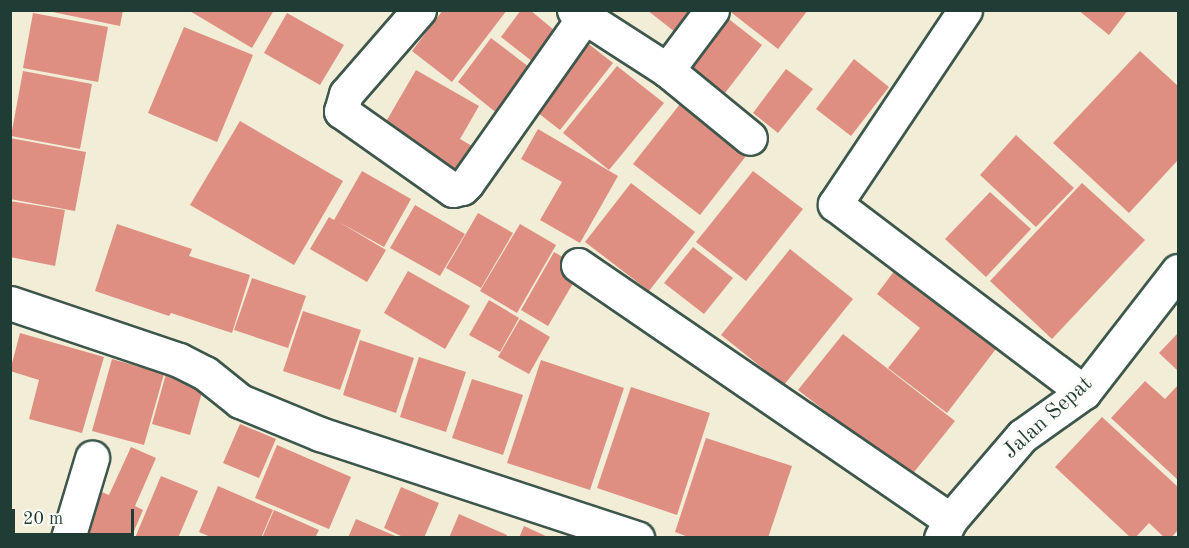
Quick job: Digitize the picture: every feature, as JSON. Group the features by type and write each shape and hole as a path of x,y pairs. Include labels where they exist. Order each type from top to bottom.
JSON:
{"street":[{"path":"419,10 346,94 341,111 453,190 462,188 467,183 579,14 667,70 750,138"},
{"path":"667,70 712,10"},
{"path":"965,10 836,204 1084,392"},
{"path":"578,265 946,529"},
{"name":"Jalan Sepat","path":"946,529 1022,436 1084,392 1179,270"},
{"path":"10,303 179,360 205,373 240,401 320,434 637,537"},
{"path":"68,537 92,458"}],"building":[{"path":"43,10 123,10 120,26"},
{"path":"188,10 274,10 252,48"},
{"path":"443,10 507,10 452,82 412,51"},
{"path":"521,10 530,10 560,35 537,65 501,37"},
{"path":"647,10 700,10 680,36"},
{"path":"728,10 808,10 778,49"},
{"path":"1078,10 1128,10 1109,35"},
{"path":"33,13 108,27 98,82 23,68"},
{"path":"287,13 344,45 320,85 264,53"},
{"path":"721,13 762,45 725,93 683,61"},
{"path":"184,27 253,55 217,142 148,113"},
{"path":"577,35 613,63 560,130 524,102"},
{"path":"491,38 533,70 498,114 458,82"},
{"path":"1140,51 1178,86 1178,160 1129,213 1053,143"},
{"path":"854,59 889,87 851,136 816,109"},
{"path":"617,66 664,103 609,170 563,133"},
{"path":"786,69 813,89 778,133 753,113"},
{"path":"416,70 479,106 460,139 477,149 460,178 380,132"},
{"path":"23,71 92,84 80,149 11,136"},
{"path":"680,104 746,156 700,215 633,164"},
{"path":"240,121 343,181 294,265 190,205"},
{"path":"538,129 618,176 580,243 540,220 562,182 521,159"},
{"path":"1016,135 1074,188 1036,227 980,175"},
{"path":"10,138 86,152 75,211 10,199"},
{"path":"362,171 411,199 384,247 339,222 386,250 367,282 310,249 329,217 334,220"},
{"path":"753,171 803,209 746,281 696,242"},
{"path":"631,183 695,232 649,291 585,242"},
{"path":"1082,183 1145,240 1052,339 990,281"},
{"path":"990,192 1031,229 986,277 945,239"},
{"path":"10,201 65,210 55,266 10,257"},
{"path":"415,205 465,234 440,276 390,248"},
{"path":"478,213 513,233 481,288 446,268"},
{"path":"117,224 192,249 189,256 250,275 232,333 171,313 169,316 95,291"},
{"path":"520,224 556,245 517,313 480,291"},
{"path":"693,247 733,278 704,314 664,283"},
{"path":"790,249 853,299 784,385 721,335"},
{"path":"554,252 582,268 548,326 521,310"},
{"path":"901,262 1002,341 947,413 888,368 920,328 877,294"},
{"path":"408,271 470,306 445,349 384,313"},
{"path":"252,278 306,296 288,348 234,330"},
{"path":"489,300 519,318 500,352 469,335"},
{"path":"303,311 361,330 340,390 283,371"},
{"path":"520,319 550,337 529,374 498,357"},
{"path":"20,333 104,357 82,433 29,419 39,380 10,371"},
{"path":"1178,333 1178,371 1159,353"},
{"path":"843,334 955,421 910,477 798,390"},
{"path":"360,340 414,358 396,413 343,395"},
{"path":"419,357 466,372 446,432 400,417"},
{"path":"112,359 164,374 144,445 92,431"},
{"path":"541,360 624,388 590,490 507,463"},
{"path":"166,374 204,385 190,435 152,424"},
{"path":"472,379 523,395 503,455 452,438"},
{"path":"1145,381 1165,399 1178,385 1178,480 1111,418"},
{"path":"631,387 710,413 677,515 597,488"},
{"path":"1102,417 1178,487 1178,530 1171,538 1165,538 1149,523 1135,538 1131,538 1055,467"},
{"path":"240,424 276,439 259,478 223,463"},
{"path":"706,438 792,466 768,538 691,538 675,532"},
{"path":"277,445 351,477 329,529 255,498"},
{"path":"131,447 156,458 135,506 143,510 131,538 78,538 94,489 109,495"},
{"path":"161,476 198,491 178,538 135,538"},
{"path":"218,486 273,510 261,538 213,538 199,532"},
{"path":"401,487 439,503 424,538 405,538 384,528"},
{"path":"274,510 319,530 315,538 262,538"},
{"path":"459,514 507,535 506,538 449,538"},
{"path":"356,519 400,538 348,538"},
{"path":"524,526 550,538 519,538"}]}
